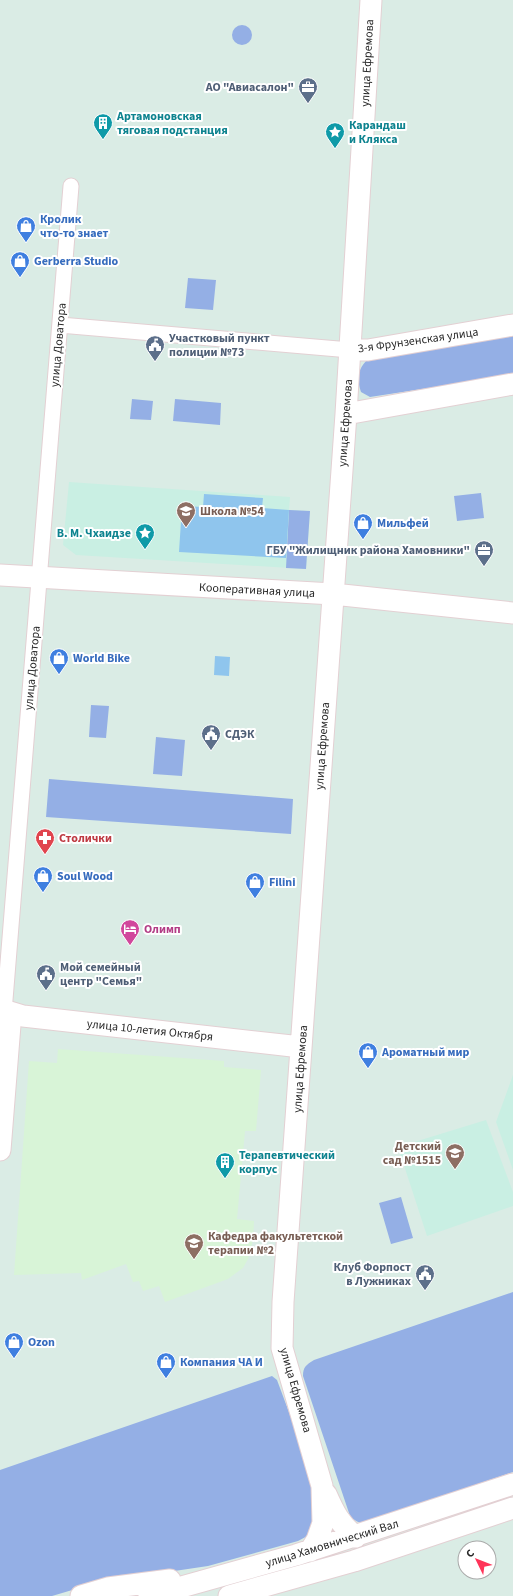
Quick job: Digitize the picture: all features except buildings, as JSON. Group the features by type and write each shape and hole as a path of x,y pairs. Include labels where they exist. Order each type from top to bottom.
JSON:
{"street":[{"name":"улица Ефремова","path":"371,0 346,414 283,1302 282,1348 323,1493 336,1517 350,1538 372,1555"},
{"name":"улица Доватора","path":"0,1150 10,1025 2,1010 40,578 71,186"},
{"name":"3-я Фрунзенская улица","path":"60,325 350,350 368,350 513,325"},
{"path":"346,414 513,384"},
{"name":"Кооперативная улица","path":"0,575 333,594 513,613"},
{"name":"улица 10-летия Октября","path":"2,1010 36,1017 301,1047"},
{"name":"улица Хамовнический Вал","path":"149,1596 310,1551 513,1484"},
{"name":"улица Ефремова","path":"310,1551 317,1540 322,1523 323,1493"},
{"name":"улица Хамовнический Вал","path":"229,1596 372,1555 513,1508"},
{"path":"82,1596 108,1588 134,1584 222,1575"}],"shaded area":[{"path":"242,25 249,28 252,35 249,42 242,45 235,42 232,35 235,28"},
{"path":"188,278 216,280 213,310 185,308"},
{"path":"513,333 513,375 370,397 361,392 359,387 359,372 367,360 372,356"},
{"path":"132,399 153,401 151,420 130,419"},
{"path":"175,399 221,403 220,425 173,421"},
{"name":"Школа №54","path":"69,482 290,497 289,510 310,511 306,569 76,555 63,545"},
{"path":"481,493 484,518 457,521 454,496"},
{"path":"204,494 263,498 262,508 289,510 286,558 179,552 182,506 203,507"},
{"path":"289,510 310,511 306,569 286,568"},
{"path":"215,656 230,657 229,676 214,675"},
{"path":"91,705 109,706 106,738 89,737"},
{"path":"156,737 185,740 182,776 153,774"},
{"path":"49,779 293,799 291,834 46,817"},
{"path":"58,1049 224,1061 224,1067 261,1070 256,1131 245,1131 237,1219 254,1221 253,1240 248,1259 243,1268 228,1279 165,1302 159,1286 143,1291 139,1281 133,1282 126,1264 82,1280 81,1273 14,1275 29,1061 57,1063"},
{"path":"513,1075 513,1170 496,1122"},
{"name":"Детский сад №1515","path":"486,1120 513,1192 513,1206 427,1236 398,1147"},
{"path":"401,1197 413,1238 391,1244 379,1203"},
{"path":"513,1292 513,1472 368,1522 360,1523 354,1520 350,1516 303,1376 306,1366 314,1360"},
{"path":"272,1376 277,1380 316,1485 313,1533 298,1541 208,1566 134,1577 79,1588 52,1596 0,1596 0,1470"}],"place":[{"name":"АО \"Авиасалон\"","path":"308,104"},
{"name":"Артамоновская тяговая подстанция","path":"103,140"},
{"name":"Карандаш и Клякса","path":"335,149"},
{"name":"Кролик что-то знает","path":"26,243"},
{"name":"Gerberra Studio","path":"20,278"},
{"name":"Участковый пункт полиции №73","path":"155,362"},
{"name":"Школа №54","path":"186,528"},
{"name":"Мильфей","path":"363,540"},
{"name":"В. М. Чхаидзе","path":"145,550"},
{"name":"ГБУ \"Жилищник района Хамовники\"","path":"484,567"},
{"name":"World Bike","path":"59,675"},
{"name":"СДЭК","path":"211,751"},
{"name":"Столички","path":"45,855"},
{"name":"Soul Wood","path":"43,893"},
{"name":"Filini","path":"255,899"},
{"name":"Олимп","path":"130,946"},
{"name":"Мой семейный центр \"Семья\"","path":"46,991"},
{"name":"Ароматный мир","path":"368,1069"},
{"name":"Детский сад №1515","path":"455,1170"},
{"name":"Терапевтический корпус","path":"225,1179"},
{"name":"Кафедра факультетской терапии №2","path":"194,1260"},
{"name":"Клуб Форпост в Лужниках","path":"425,1291"},
{"name":"Ozon","path":"14,1359"},
{"name":"Компания ЧА И","path":"166,1379"}]}
